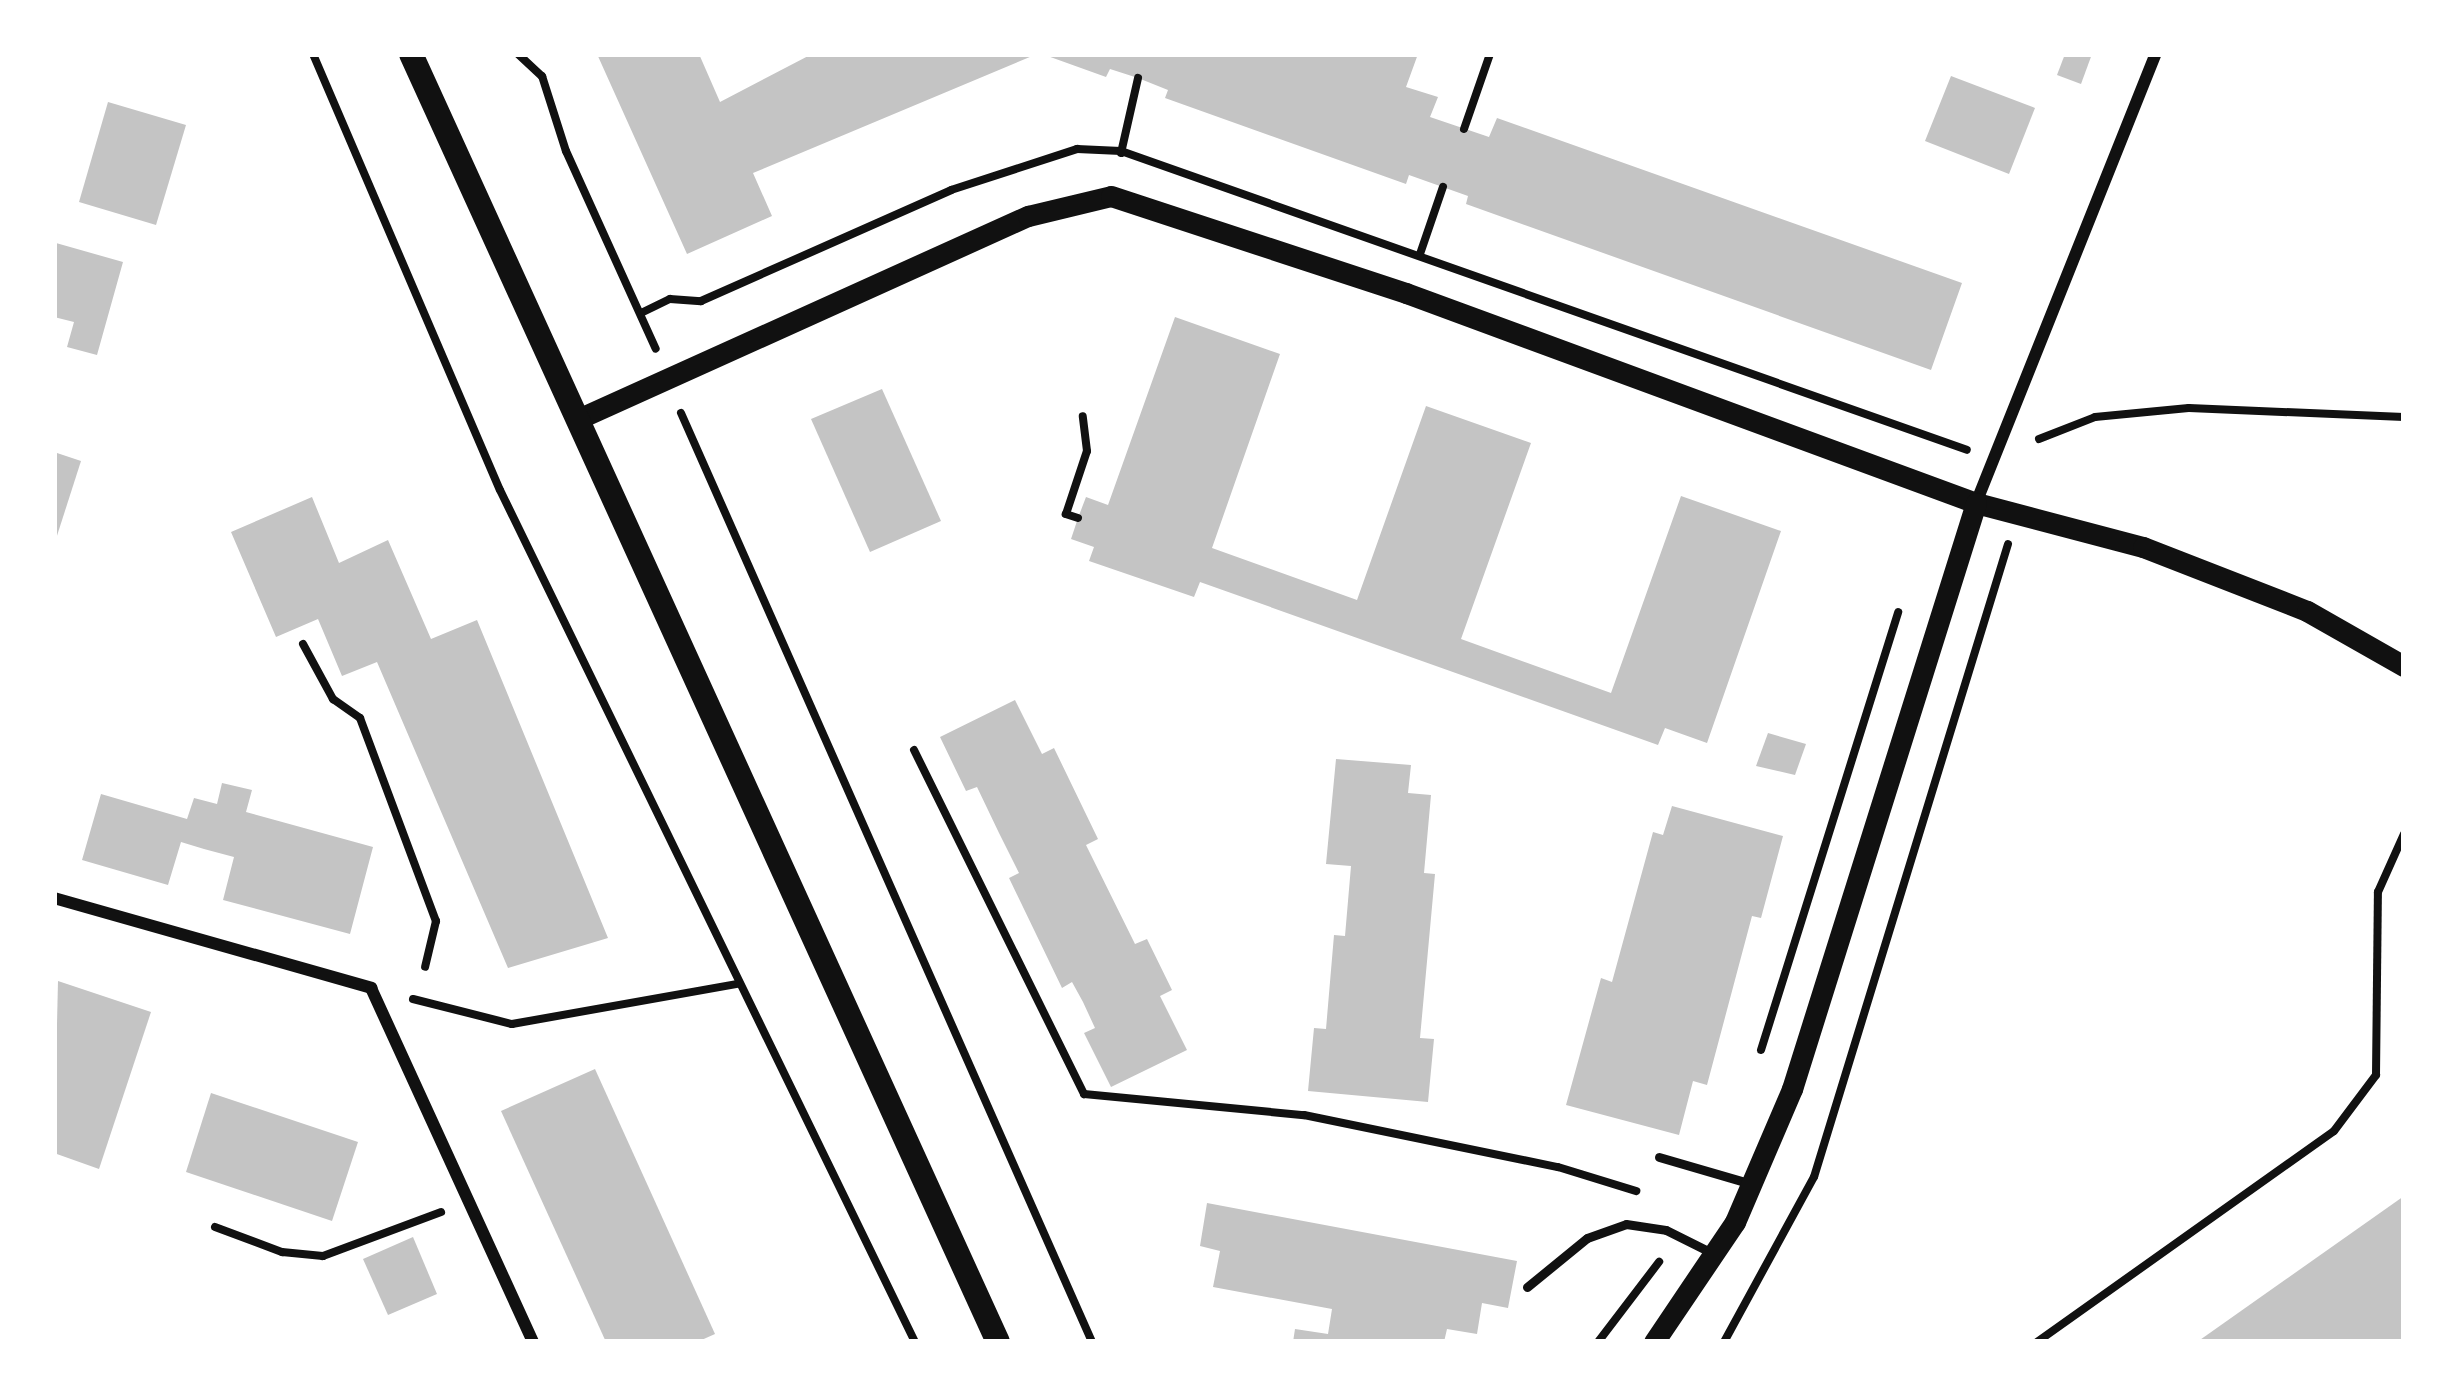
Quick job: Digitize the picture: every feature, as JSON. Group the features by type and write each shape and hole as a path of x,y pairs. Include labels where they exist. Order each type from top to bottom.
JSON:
{"main road":[{"path":"411,54 998,1342"}],"street":[{"path":"1654,1342 1714,1255 1752,1184 1792,1090 1976,503 2156,54"},
{"path":"578,419 1028,216 1111,196 1406,293 1976,503 2143,547 2307,610 2404,666"},
{"path":"54,898 370,988 533,1342"}],"lane":[{"path":"1659,1157 1752,1184"},
{"path":"1527,1287 1587,1238 1626,1224 1678,1236 1714,1255"}],"path":[{"path":"313,54 500,490 915,1342"},
{"path":"518,54 542,76 566,151 1092,1342"},
{"path":"1464,129 1490,54"},
{"path":"1111,196 1138,78"},
{"path":"641,313 670,299 701,301 951,190 1077,149 1121,151 1926,433 1990,469 2001,483 2044,434 2095,417 2189,408 2404,417"},
{"path":"1406,293 1443,187"},
{"path":"1078,518 1066,514 1087,451 1083,416"},
{"path":"1724,1342 1814,1177 1993,614 2012,513"},
{"path":"1754,1074 1903,597"},
{"path":"303,644 333,700 360,718 368,738 436,921 425,967"},
{"path":"914,750 1084,1094 1304,1115 1558,1167 1649,1195"},
{"path":"2037,1342 2334,1131 2376,1075 2378,892 2404,834"},
{"path":"370,988 512,1024 737,984"},
{"path":"215,1227 282,1252 323,1256 466,1203"},
{"path":"1598,1342 1678,1236"}],"building":[{"path":"597,54 699,54 720,102 812,54 1037,54 753,173 772,216 687,254"},
{"path":"1042,54 1418,54 1406,87 1438,97 1430,117 1489,137 1497,118 1962,283 1931,370 1466,204 1468,196 1409,175 1406,184 1165,98 1168,90 1138,78 1110,69 1106,77"},
{"path":"2065,54 2092,54 2081,84 2057,75"},
{"path":"1951,76 2035,108 2009,174 1925,141"},
{"path":"108,102 186,125 156,225 79,202"},
{"path":"56,243 123,262 97,355 67,347 74,322 54,317"},
{"path":"1175,317 1280,354 1212,548 1357,600 1426,406 1531,443 1461,639 1611,693 1681,496 1781,531 1707,743 1665,728 1658,745 1200,582 1194,597 1089,561 1094,547 1071,539 1078,518 1086,497 1108,505"},
{"path":"882,389 941,521 870,552 811,419"},
{"path":"54,452 81,461 55,542 54,542"},
{"path":"312,497 339,563 388,540 431,639 477,620 608,938 508,968 377,662 342,676 318,619 276,637 231,532"},
{"path":"1015,700 1042,754 1054,748 1098,839 1086,845 1135,944 1147,939 1172,990 1160,996 1187,1050 1111,1087 1084,1033 1095,1028 1083,1002 1072,982 1062,988 1009,878 1019,873 977,787 966,791 940,737"},
{"path":"1768,733 1806,744 1795,775 1756,766"},
{"path":"1336,759 1411,765 1408,793 1431,795 1424,873 1435,874 1420,1038 1434,1039 1428,1102 1308,1091 1314,1028 1326,1029 1334,935 1345,936 1351,866 1326,864"},
{"path":"222,783 252,790 246,812 373,847 350,934 223,900 234,857 181,842 168,885 82,860 101,794 187,819 194,798 217,804"},
{"path":"1672,806 1783,836 1761,918 1752,916 1707,1085 1693,1081 1679,1135 1566,1105 1601,978 1612,982 1653,832 1663,835"},
{"path":"58,981 151,1012 99,1169 54,1153"},
{"path":"595,1069 715,1334 697,1342 606,1342 501,1111"},
{"path":"211,1093 358,1142 332,1221 186,1172"},
{"path":"2404,1196 2404,1342 2197,1342"},
{"path":"1207,1203 1517,1261 1508,1308 1482,1303 1477,1334 1447,1329 1444,1342 1293,1342 1295,1329 1328,1334 1332,1309 1213,1287 1220,1251 1200,1246"},
{"path":"413,1237 437,1294 388,1315 363,1259"}]}
